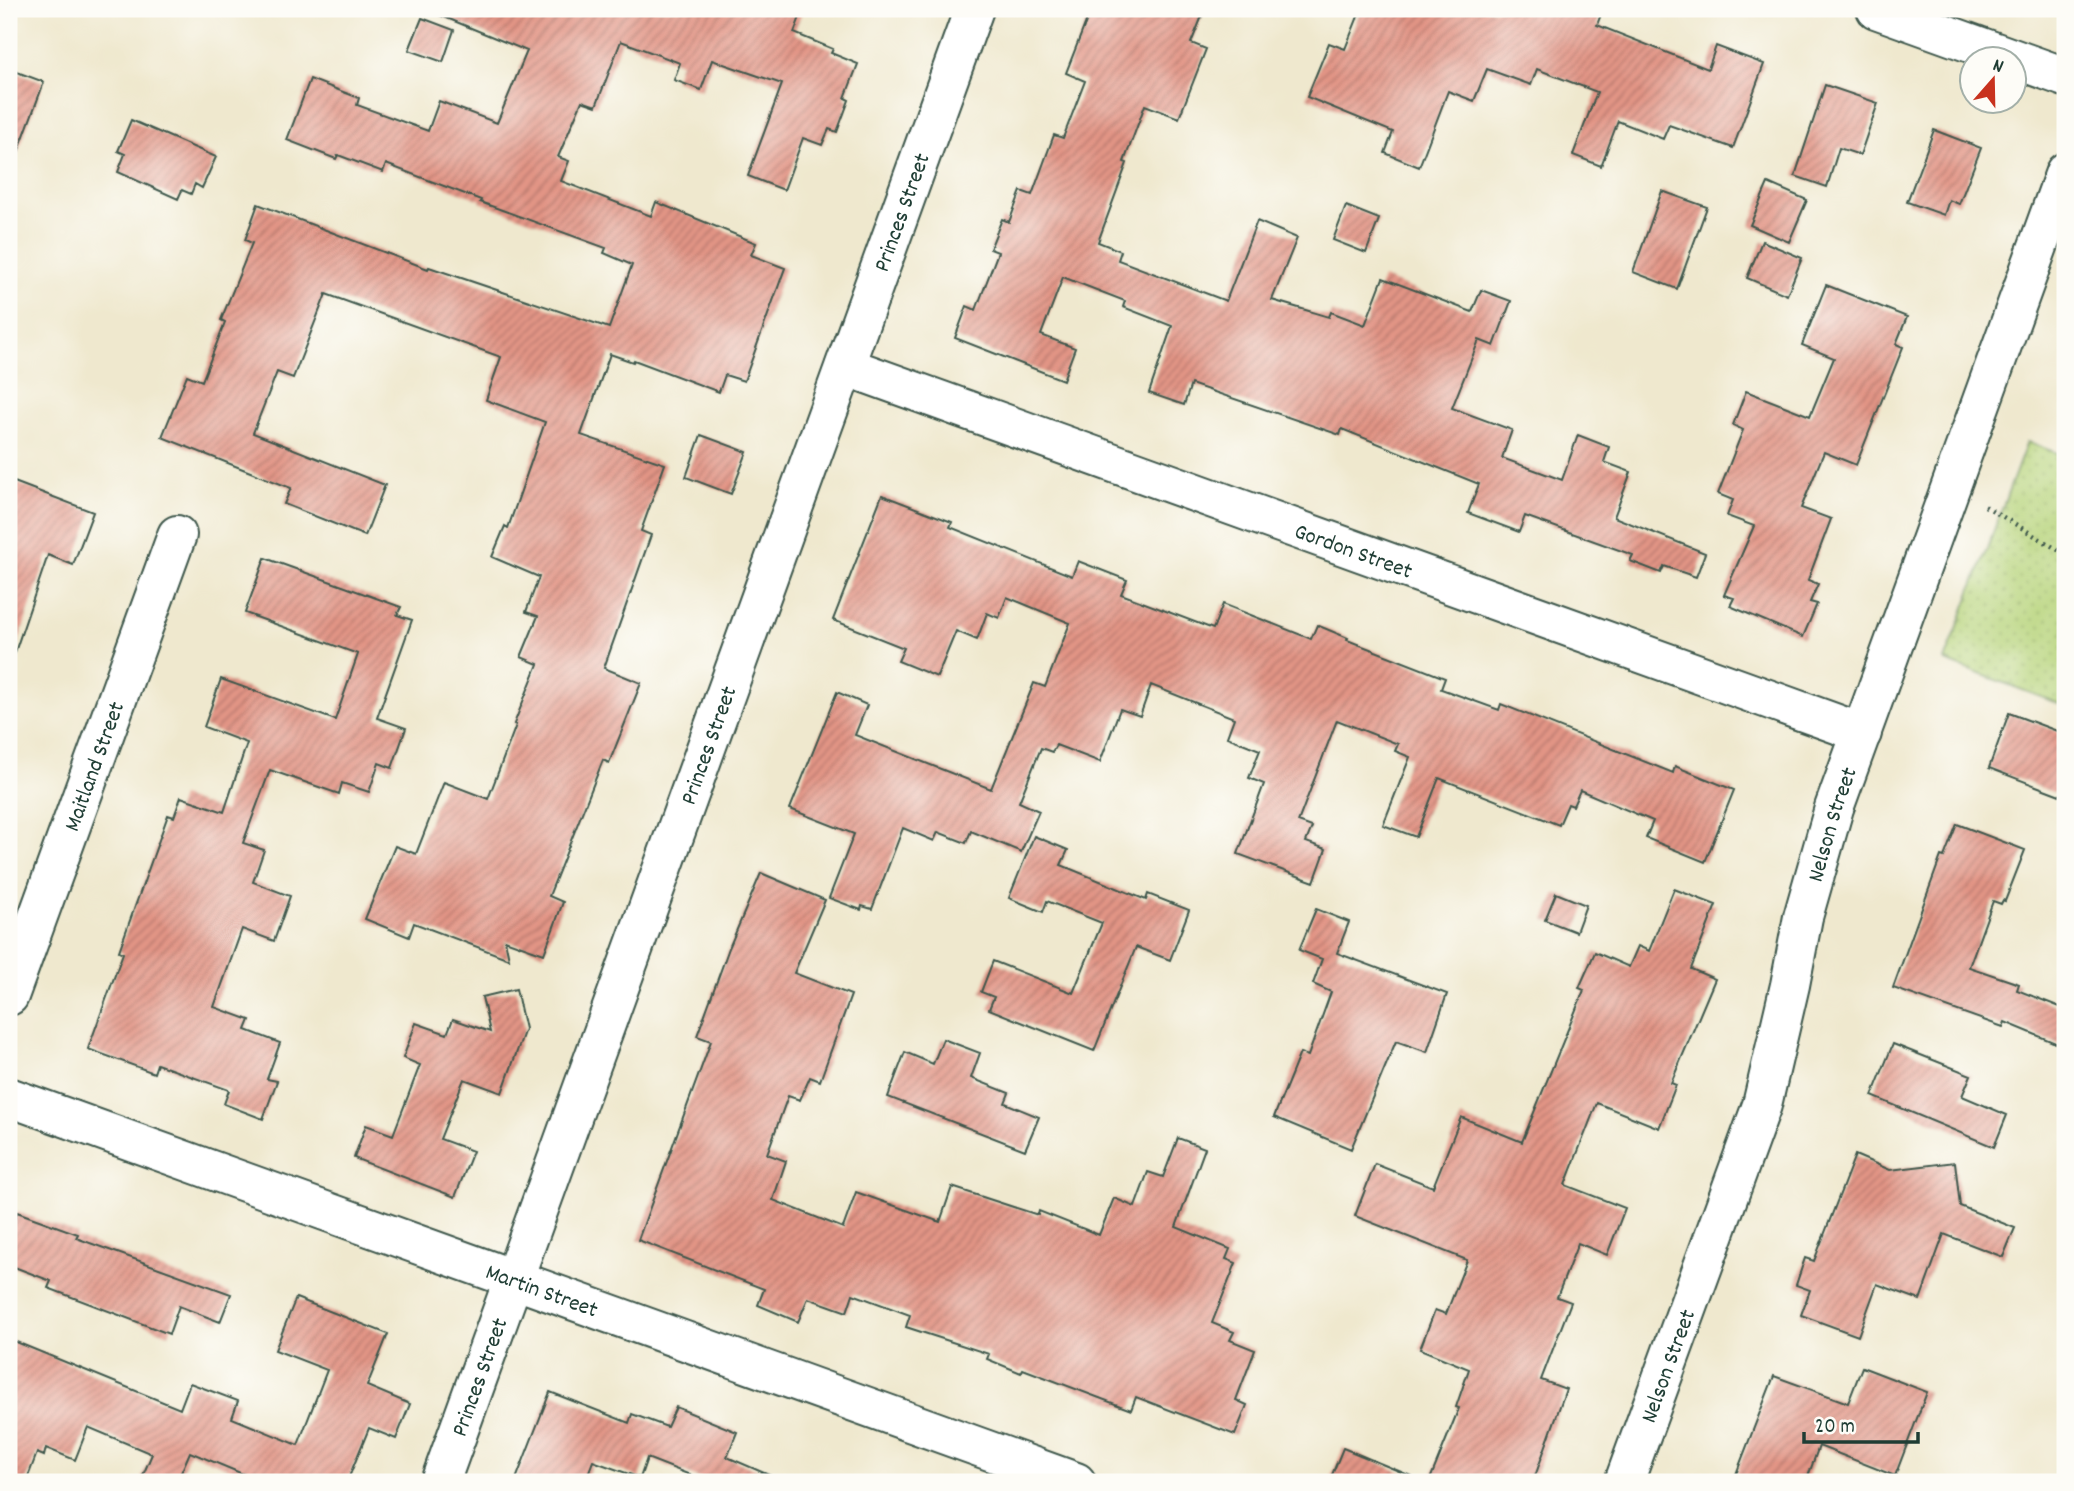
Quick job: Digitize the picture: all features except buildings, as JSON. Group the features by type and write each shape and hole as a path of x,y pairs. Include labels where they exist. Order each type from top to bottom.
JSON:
{"street":[{"name":"Princes Street","path":"440,1482 974,9"},
{"path":"1876,9 2065,77"},
{"name":"Nelson Street","path":"1624,1482 1762,1105 1816,863 2065,172"},
{"name":"Gordon Street","path":"845,366 1862,733"},
{"name":"Maitland Street","path":"9,996 177,536"},
{"name":"Martin Street","path":"9,1097 1076,1482"}],"path":[{"path":"1951,486 2065,554"}],"green space":[{"path":"2027,442 2065,456 2065,706 1945,661"}]}
